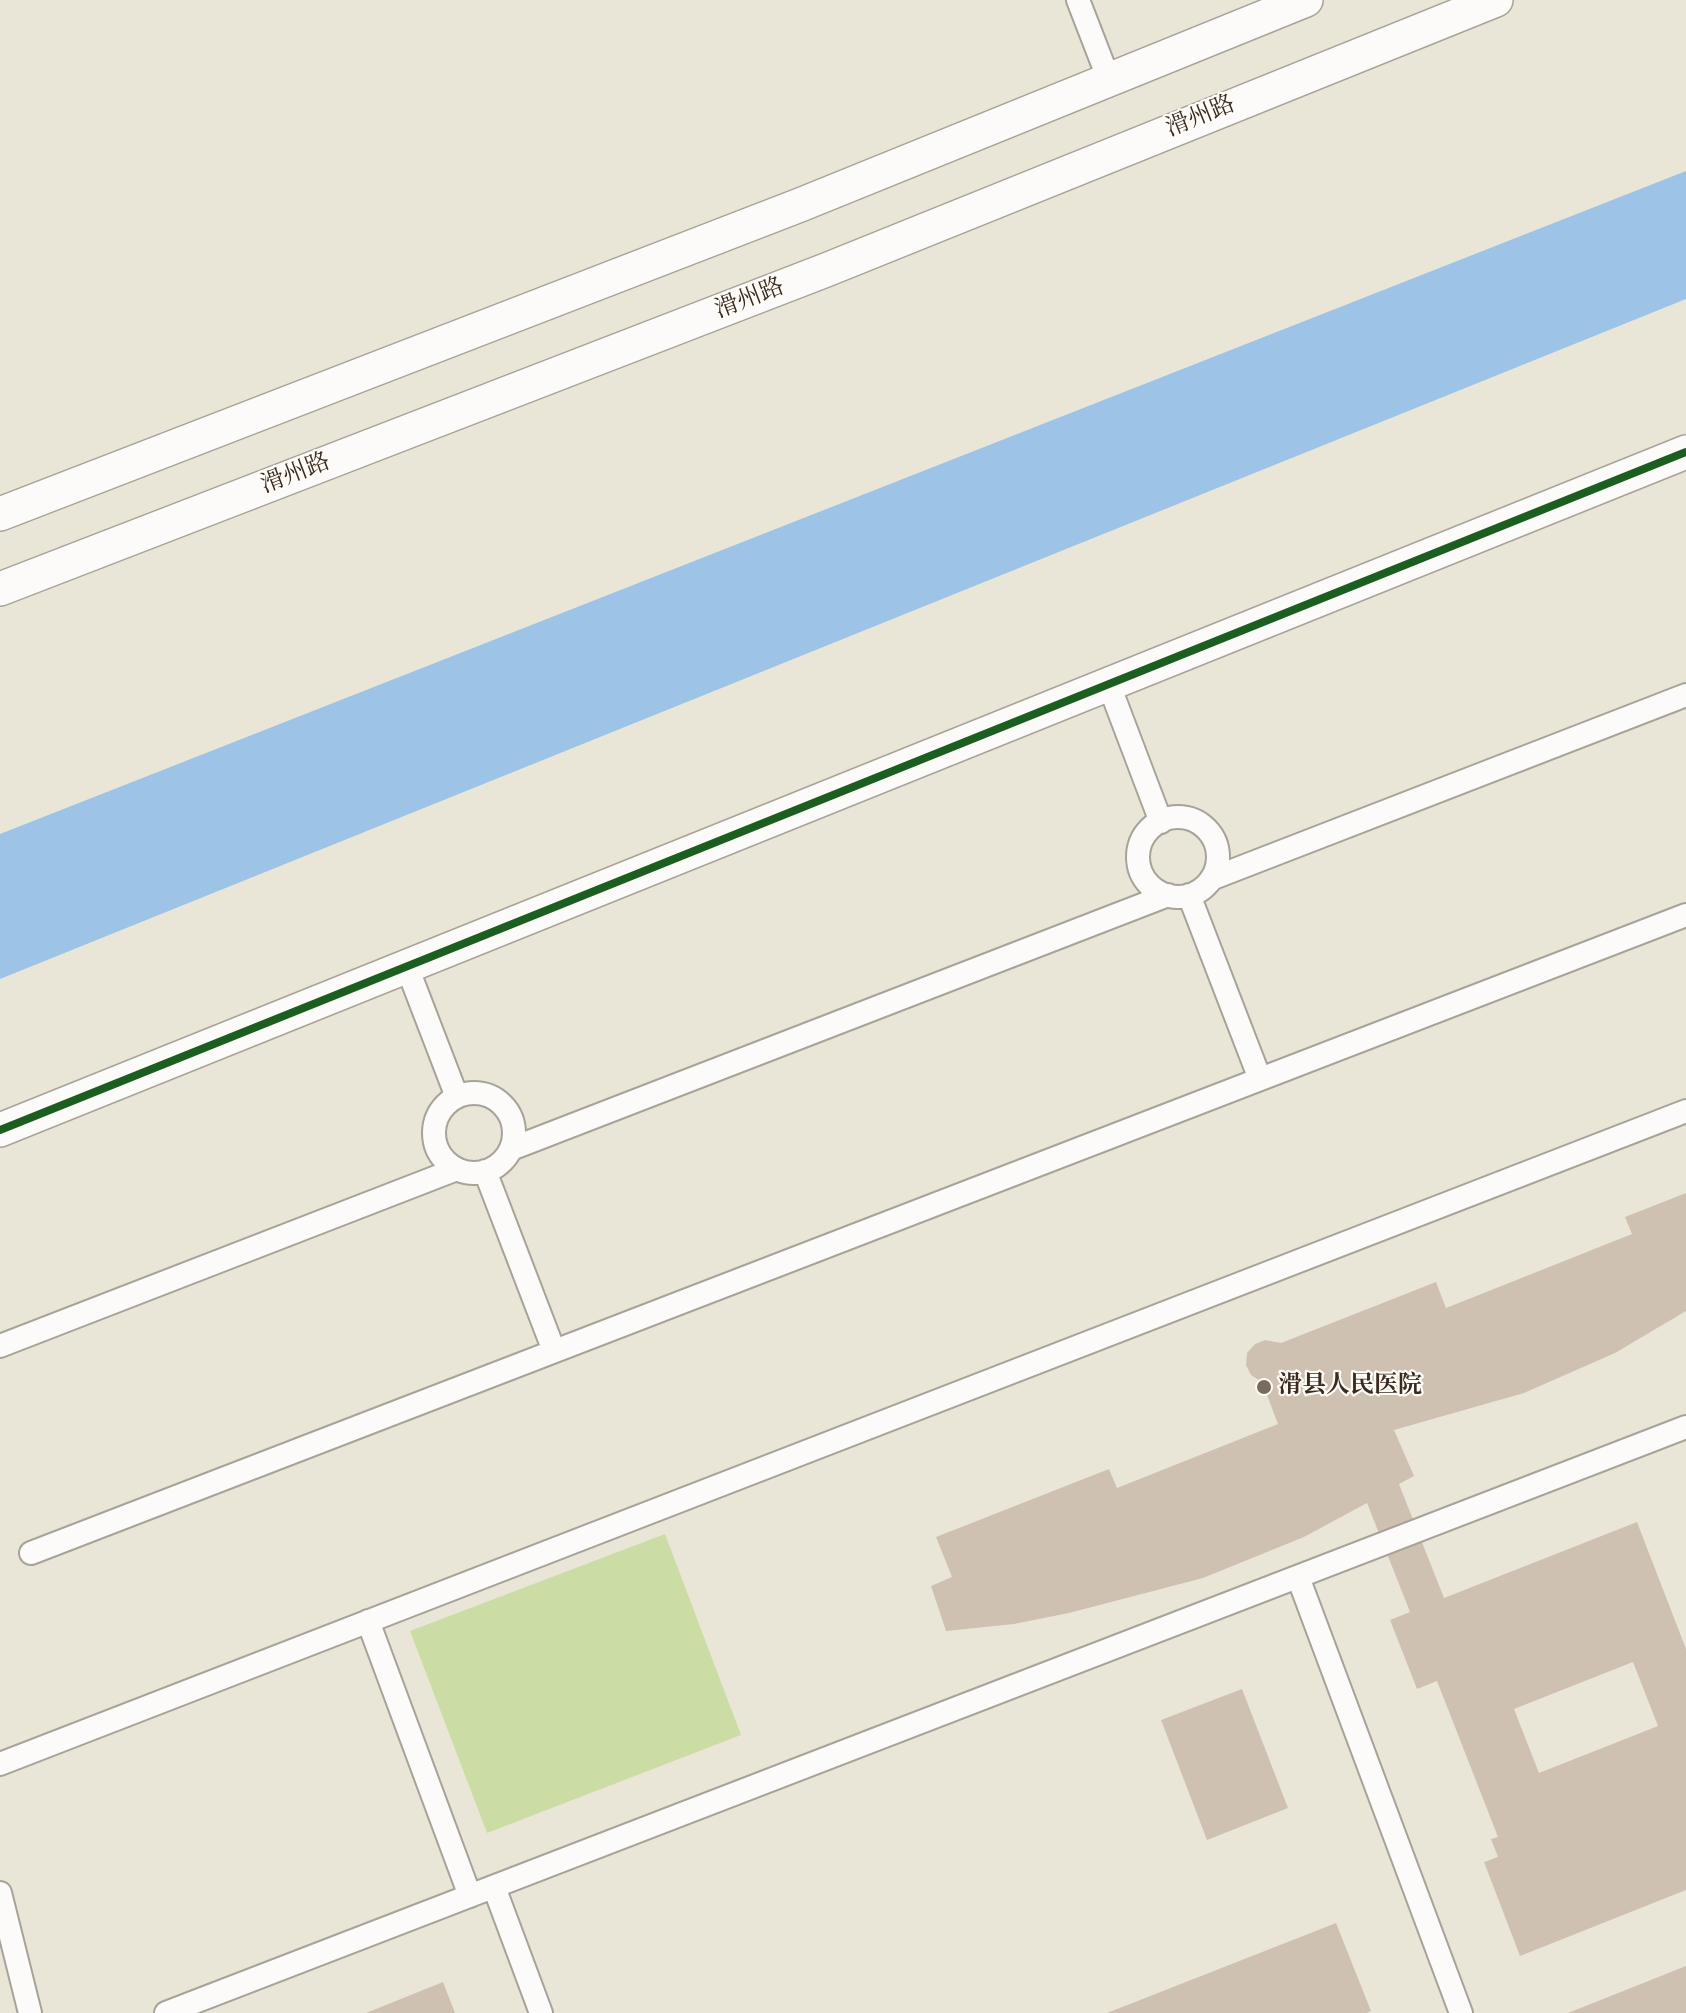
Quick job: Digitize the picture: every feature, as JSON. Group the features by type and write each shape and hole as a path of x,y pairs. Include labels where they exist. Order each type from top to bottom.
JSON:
{"main road":[{"path":"0,514 778,214 1306,0"},
{"name":"滑州路","path":"0,589 837,266 1496,0"},
{"path":"0,1130 1686,452"}],"lane":[{"path":"1078,0 1109,80"},
{"path":"1109,685 1161,822"},
{"path":"1210,879 1686,695"},
{"path":"511,1149 1178,895 1206,886 1218,858 1215,842 1208,830 1197,821 1184,817 1167,818 1153,826 1143,838 1138,854 1140,870 1148,884 1178,895 1260,1079"},
{"path":"31,1553 1686,915"},
{"path":"407,967 457,1097"},
{"path":"480,1093 494,1097 504,1106 512,1118 514,1134 511,1149 502,1162 485,1170 472,1172 457,1169 444,1160 436,1146 434,1130 439,1114 449,1101 457,1097 480,1093"},
{"path":"0,1764 1686,1111"},
{"path":"0,1346 457,1169"},
{"path":"485,1170 554,1351"},
{"path":"166,2013 1686,1427"},
{"path":"1298,1577 1461,2013"},
{"path":"368,1621 470,1896"},
{"path":"494,1887 541,2013"},
{"path":"0,1893 30,2013"}],"green space":[{"path":"665,1534 741,1735 487,1833 410,1631"}],"water":[{"path":"1686,171 1686,299 0,979 0,834"}],"building":[{"path":"1686,1193 1686,1311 1615,1353 1524,1393 1394,1430 1414,1476 1399,1484 1444,1598 1637,1522 1686,1649 1686,1890 1520,1956 1484,1862 1498,1857 1491,1839 1498,1837 1437,1681 1417,1689 1390,1620 1410,1612 1367,1503 1304,1537 1203,1578 1069,1613 1014,1624 946,1631 931,1586 952,1577 936,1537 1109,1469 1117,1488 1278,1424 1262,1382 1251,1375 1246,1365 1247,1353 1255,1344 1265,1340 1281,1343 1436,1282 1446,1308 1632,1234 1625,1217","holes":["1633,1662 1658,1726 1539,1773 1514,1709"]},
{"path":"1242,1689 1288,1808 1207,1840 1161,1720"},
{"path":"1336,1923 1371,2011 1367,2013 1107,2013"},
{"path":"1686,1966 1686,2013 1568,2013"},
{"path":"443,1982 455,2013 366,2013"}],"cycle path":[{"path":"0,1130 1686,452"}],"place":[{"name":"滑县人民医院","path":"1264,1387"}]}
